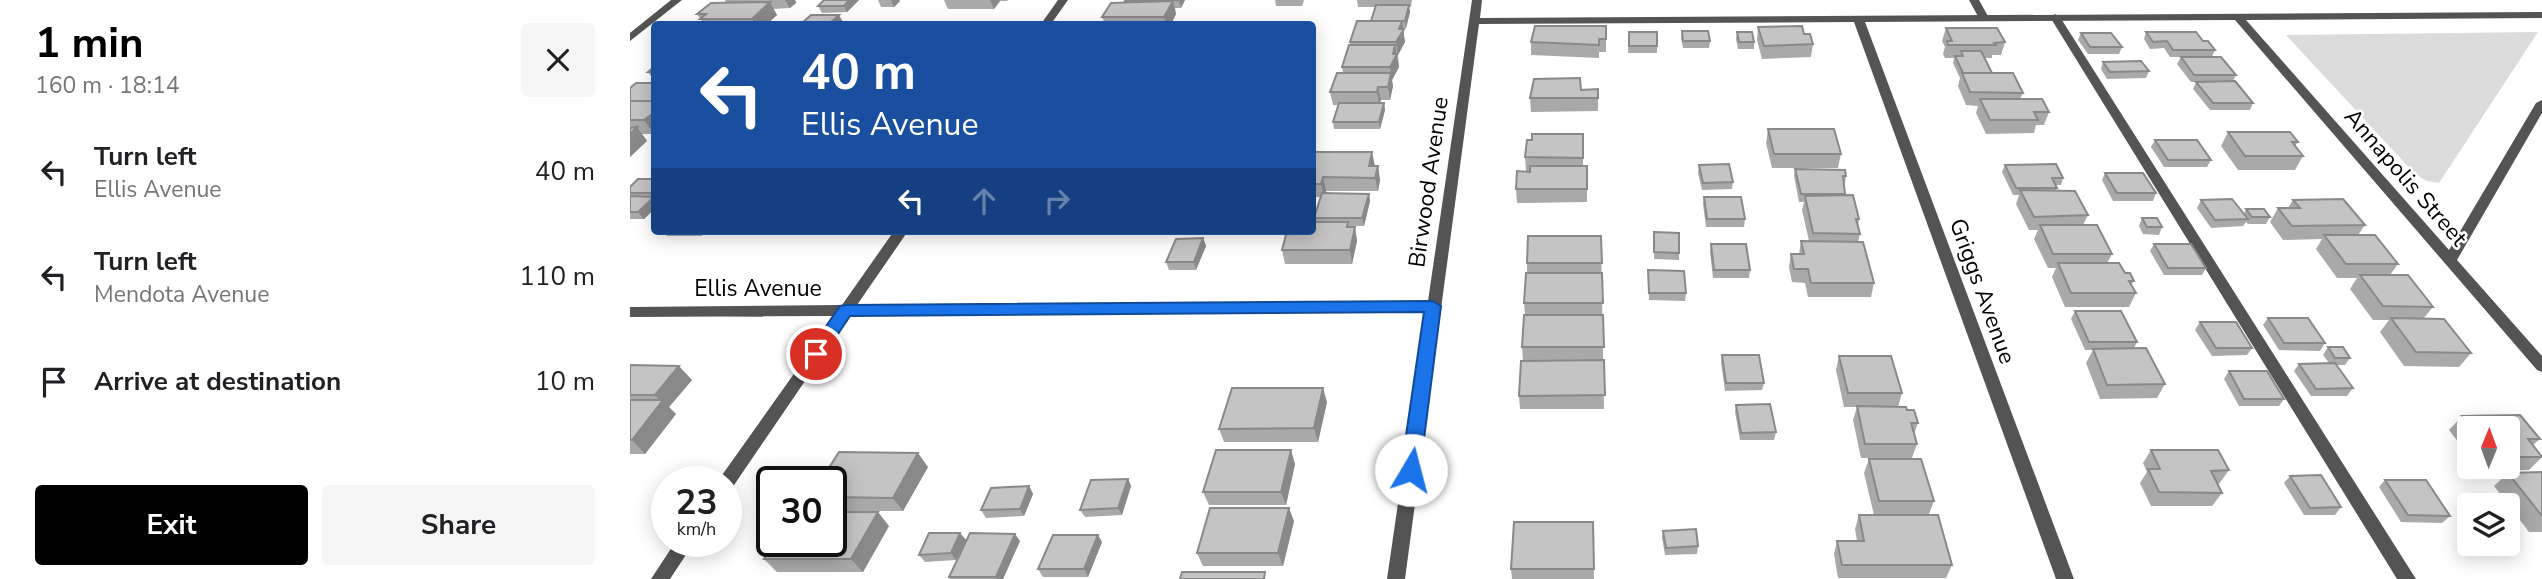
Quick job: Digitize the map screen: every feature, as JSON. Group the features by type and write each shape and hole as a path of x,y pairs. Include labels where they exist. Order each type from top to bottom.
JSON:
{"street":[{"path":"630,38 677,0"},
{"path":"1048,21 1063,0"},
{"name":"Birwood Avenue","path":"1396,579 1476,0"},
{"path":"1975,0 1984,18"},
{"path":"1474,21 2542,15"},
{"name":"Annapolis Street","path":"2238,17 2542,366"},
{"name":"Griggs Avenue","path":"1858,18 2065,579"},
{"path":"2055,18 2407,579"},
{"path":"2450,260 2542,103"},
{"path":"738,466 898,235"},
{"name":"Ellis Avenue","path":"630,312 1433,306"},
{"path":"660,579 675,557"}],"shaded area":[{"path":"2538,32 2439,183 2427,181 2415,174 2286,35"}],"building":[{"path":"824,0 849,0 844,6 818,6"},
{"path":"1173,1 1164,17 1102,17 1111,3"},
{"path":"770,2 752,19 700,19 706,14 697,14 711,3"},
{"path":"1376,5 1409,5 1405,21 1371,21"},
{"path":"811,15 839,15 832,21 804,21"},
{"path":"1357,21 1402,21 1399,29 1404,29 1396,42 1350,42"},
{"path":"1535,26 1606,26 1606,39 1599,39 1599,45 1531,42"},
{"path":"1802,26 1804,34 1810,34 1813,44 1764,46 1758,27"},
{"path":"1946,28 1997,28 2005,42 1994,43 1996,45 1948,45 1947,41 1952,41"},
{"path":"1682,31 1708,31 1710,41 1683,41"},
{"path":"1629,32 1657,32 1657,46 1629,46"},
{"path":"1737,32 1752,32 1754,42 1739,42"},
{"path":"2146,32 2196,32 2215,50 2173,50 2167,41 2153,42"},
{"path":"2081,33 2111,33 2122,47 2090,47"},
{"path":"1349,45 1395,45 1393,54 1397,54 1390,67 1342,67"},
{"path":"1961,51 1981,51 1992,73 1963,73 1955,56 1963,56"},
{"path":"2181,57 2221,57 2236,75 2194,75"},
{"path":"2141,61 2149,71 2110,72 2103,62"},
{"path":"1337,73 1391,73 1388,87 1378,87 1377,92 1330,92"},
{"path":"1962,73 2013,73 2023,93 1970,92"},
{"path":"1580,78 1581,90 1598,89 1598,98 1530,98 1534,79"},
{"path":"2235,81 2253,103 2213,103 2196,82"},
{"path":"636,83 651,83 651,101 630,101 630,88"},
{"path":"1980,99 2042,99 2049,112 2034,112 2038,120 1990,120"},
{"path":"630,101 651,101 651,115 644,120 630,120"},
{"path":"1339,103 1384,103 1379,122 1333,122"},
{"path":"1768,129 1834,129 1841,154 1774,154"},
{"path":"2228,132 2290,132 2298,142 2292,142 2303,156 2245,156"},
{"path":"1532,134 1583,134 1583,158 1525,157 1527,140 1532,140"},
{"path":"2155,140 2197,140 2211,160 2168,160"},
{"path":"1316,152 1372,152 1369,166 1378,166 1375,178 1323,177 1321,184 1316,184"},
{"path":"1729,164 1733,182 1703,183 1699,165"},
{"path":"2056,164 2063,178 2052,178 2057,188 2016,188 2005,165"},
{"path":"1530,166 1587,166 1587,189 1516,189 1517,171 1530,172"},
{"path":"1795,169 1845,170 1845,194 1801,194"},
{"path":"2105,173 2143,173 2156,193 2117,193"},
{"path":"638,179 651,179 651,193 630,193 630,187"},
{"path":"2020,190 2075,191 2088,215 2034,217"},
{"path":"1322,193 1369,194 1362,218 1316,218"},
{"path":"1853,195 1860,234 1813,233 1805,196"},
{"path":"630,196 651,197 638,212 630,212"},
{"path":"1704,197 1741,197 1745,219 1707,219"},
{"path":"2232,199 2248,219 2215,220 2201,200"},
{"path":"2343,199 2365,225 2292,226 2278,208 2300,208 2293,200"},
{"path":"2246,209 2264,209 2270,217 2252,217"},
{"path":"2142,218 2157,218 2162,227 2147,227"},
{"path":"1316,222 1348,222 1347,227 1355,227 1350,250 1282,250 1286,235 1316,235"},
{"path":"2040,225 2097,225 2112,254 2053,254"},
{"path":"1654,232 1679,233 1679,253 1654,252"},
{"path":"2324,235 2375,235 2398,264 2346,264"},
{"path":"1528,236 1601,236 1602,263 1527,263"},
{"path":"1203,238 1194,262 1166,262 1176,239"},
{"path":"1801,241 1863,242 1874,283 1811,283 1808,269 1794,269 1791,254 1804,254"},
{"path":"1711,244 1746,244 1750,270 1714,270"},
{"path":"2154,244 2191,244 2206,268 2168,268"},
{"path":"2058,263 2119,263 2125,273 2130,273 2134,281 2129,281 2136,293 2071,293"},
{"path":"1648,270 1684,271 1686,293 1649,293"},
{"path":"1526,273 1602,273 1603,303 1524,303"},
{"path":"2360,275 2408,275 2433,307 2383,306"},
{"path":"2075,311 2121,311 2137,342 2089,342"},
{"path":"1524,315 1603,315 1604,347 1522,347"},
{"path":"2268,318 2308,318 2325,343 2284,343"},
{"path":"2391,318 2444,319 2471,353 2416,352"},
{"path":"2200,322 2236,322 2252,348 2216,348"},
{"path":"2328,347 2343,347 2350,358 2335,358"},
{"path":"2146,348 2165,384 2107,385 2093,349"},
{"path":"1722,355 1759,355 1764,383 1726,383"},
{"path":"1839,356 1891,356 1902,393 1848,393"},
{"path":"1604,360 1605,395 1519,396 1521,361"},
{"path":"2335,363 2353,388 2316,389 2299,364"},
{"path":"630,365 679,366 655,395 630,395"},
{"path":"2229,371 2267,371 2284,399 2244,399"},
{"path":"1232,388 1323,388 1314,428 1219,429"},
{"path":"630,400 663,400 632,440 630,440"},
{"path":"1770,404 1776,432 1741,433 1736,405"},
{"path":"1857,406 1906,407 1907,410 1914,410 1918,423 1911,423 1917,444 1865,444"},
{"path":"2520,415 2540,439 2528,439 2542,457 2520,457 2520,416 2462,416"},
{"path":"1216,450 1291,450 1281,492 1203,492"},
{"path":"2151,450 2218,450 2229,470 2211,471 2222,493 2159,492 2148,469 2160,469"},
{"path":"839,452 918,453 893,498 847,497 847,466 830,466"},
{"path":"1869,459 1921,459 1934,501 1879,501"},
{"path":"2542,472 2542,516 2514,480 2520,480 2520,473"},
{"path":"2321,475 2341,507 2310,508 2290,476"},
{"path":"1128,479 1118,508 1080,510 1091,480"},
{"path":"2385,480 2426,480 2450,516 2408,515"},
{"path":"1029,486 1020,509 981,510 991,488"},
{"path":"1210,508 1289,508 1278,553 1197,553"},
{"path":"847,512 878,512 851,559 764,559 847,557"},
{"path":"1859,515 1938,515 1952,565 1842,565 1837,541 1864,541"},
{"path":"1514,522 1593,522 1594,569 1511,569"},
{"path":"1696,529 1698,546 1666,548 1663,531"},
{"path":"929,533 960,533 951,553 919,555"},
{"path":"970,533 1015,534 996,577 949,577"},
{"path":"1053,535 1098,535 1084,569 1038,569"},
{"path":"1182,572 1265,572 1264,579 1180,579"}],"route":[{"path":"816,354 846,310 1433,306 1411,470"}]}
